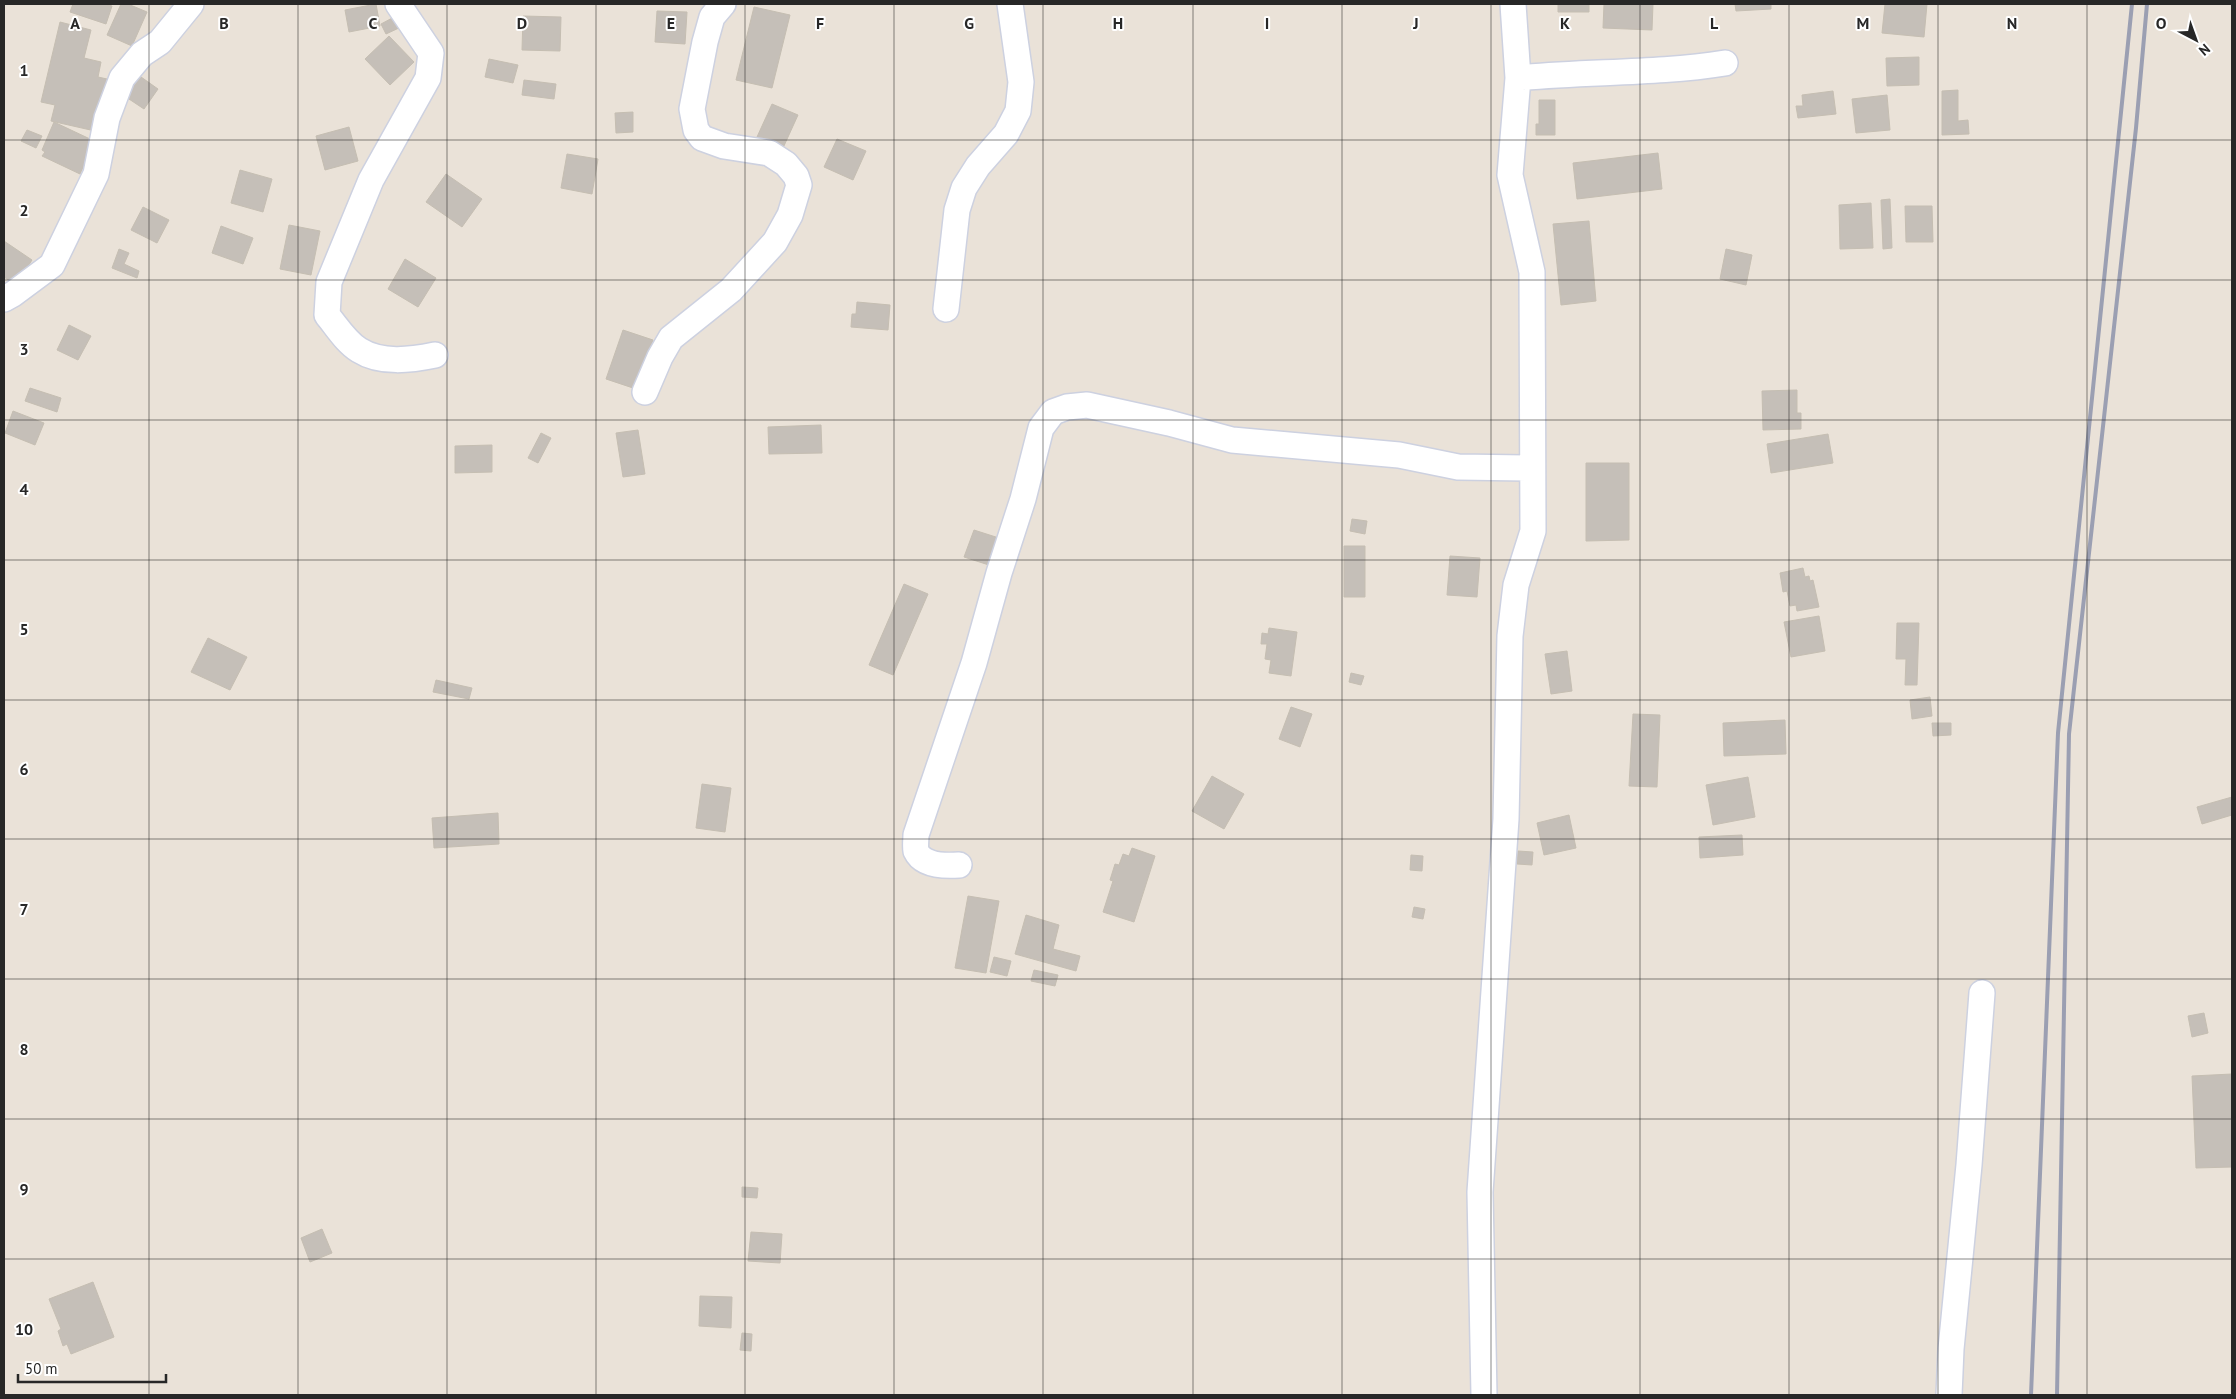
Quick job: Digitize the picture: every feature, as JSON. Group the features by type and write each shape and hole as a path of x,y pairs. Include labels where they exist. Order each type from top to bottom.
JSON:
{"street":[{"path":"4,299 14,294 52,265 96,174 106,118 122,78 142,54 160,42 191,4"},
{"path":"398,4 431,53 428,78 372,180 329,282 327,316 344,337 360,351 387,360 417,359 436,355"},
{"path":"645,392 660,357 671,338 731,290 775,242 790,215 798,185 796,176 786,164 769,153 724,146 702,138 696,130 692,109 705,42 712,17 723,4"},
{"path":"946,308 957,210 964,188 978,166 1006,134 1018,112 1021,82 1010,4"},
{"path":"1484,1395 1480,1192 1506,818 1510,636 1516,585 1533,531 1532,272 1510,175 1518,78 1513,4"},
{"path":"1518,78 1687,69 1725,63"},
{"path":"959,865 943,866 924,861 916,850 916,835 974,663 999,573 1023,499 1041,428 1052,412 1066,407 1087,405 1169,423 1232,440 1399,455 1458,467 1532,468"},
{"path":"1949,1395 1951,1349 1969,1165 1982,993"}],"building":[{"path":"73,4 105,4 112,6 106,24 70,12"},
{"path":"121,4 128,4 147,12 132,46 107,35"},
{"path":"376,4 380,26 349,32 345,10"},
{"path":"1558,4 1589,4 1589,12 1558,12"},
{"path":"1604,4 1653,4 1652,30 1603,28"},
{"path":"1735,4 1771,4 1771,9 1736,11"},
{"path":"1885,4 1927,4 1924,37 1882,33"},
{"path":"754,7 790,15 772,88 736,80"},
{"path":"657,11 687,12 685,44 655,42"},
{"path":"396,16 401,27 386,34 381,24"},
{"path":"523,16 561,17 560,51 522,50"},
{"path":"60,22 91,30 84,58 101,62 98,77 107,79 95,131 51,121 55,105 41,102"},
{"path":"389,36 414,62 390,85 365,59"},
{"path":"1919,57 1919,85 1887,86 1886,58"},
{"path":"489,59 518,65 513,83 485,77"},
{"path":"134,72 158,89 144,109 120,93"},
{"path":"524,80 556,84 554,99 522,95"},
{"path":"1958,90 1958,121 1968,120 1969,134 1942,135 1942,91"},
{"path":"1833,91 1836,114 1798,118 1796,106 1803,106 1802,95"},
{"path":"1887,95 1890,130 1856,133 1852,99"},
{"path":"1539,100 1555,100 1555,135 1536,135 1536,124 1539,124"},
{"path":"772,104 798,115 783,148 757,137"},
{"path":"633,112 633,132 616,133 615,113"},
{"path":"54,122 90,139 88,143 93,146 80,174 42,156 45,152 42,150"},
{"path":"349,127 358,161 325,170 316,136"},
{"path":"27,130 42,136 36,148 21,141"},
{"path":"837,139 866,151 853,180 824,167"},
{"path":"1658,153 1662,189 1577,199 1573,163"},
{"path":"567,154 598,159 592,194 561,188"},
{"path":"240,170 272,179 263,212 231,203"},
{"path":"446,174 482,199 462,227 426,202"},
{"path":"1890,199 1892,248 1883,249 1881,200"},
{"path":"1871,203 1873,248 1840,249 1839,205"},
{"path":"1905,206 1932,206 1933,242 1906,242"},
{"path":"143,207 169,220 157,243 131,230"},
{"path":"1589,221 1596,301 1561,305 1553,224"},
{"path":"289,225 320,231 311,275 280,269"},
{"path":"221,226 253,238 243,264 212,253"},
{"path":"4,241 32,260 16,285 4,277"},
{"path":"119,249 129,253 124,264 139,271 137,278 112,268"},
{"path":"1726,249 1752,255 1746,285 1720,279"},
{"path":"405,259 436,278 418,307 388,289"},
{"path":"857,302 890,305 888,330 851,327 852,314 856,314"},
{"path":"69,325 91,336 78,360 57,350"},
{"path":"623,330 653,340 636,389 606,379"},
{"path":"30,388 61,398 57,412 25,401"},
{"path":"1797,390 1797,413 1801,413 1801,429 1763,430 1762,391"},
{"path":"13,411 44,423 35,445 5,433"},
{"path":"821,425 822,453 769,454 768,427"},
{"path":"638,430 645,474 623,477 616,433"},
{"path":"541,433 551,438 538,463 528,458"},
{"path":"1828,434 1833,463 1771,473 1767,444"},
{"path":"492,445 492,472 455,473 455,446"},
{"path":"1586,463 1629,463 1629,540 1586,541"},
{"path":"1352,519 1367,521 1365,534 1350,531"},
{"path":"974,530 1002,539 992,566 964,557"},
{"path":"1344,546 1365,546 1365,597 1344,597"},
{"path":"1450,556 1480,558 1477,597 1447,595"},
{"path":"1803,568 1805,577 1809,576 1810,581 1813,580 1819,607 1797,611 1796,605 1790,606 1787,591 1783,592 1780,573"},
{"path":"904,584 928,594 893,675 869,665"},
{"path":"1819,616 1825,651 1791,657 1784,622"},
{"path":"1897,623 1919,623 1917,685 1905,685 1906,659 1896,659"},
{"path":"1269,628 1297,632 1291,676 1269,673 1271,660 1265,659 1267,644 1261,644 1262,633 1268,634"},
{"path":"208,638 247,657 230,690 191,672"},
{"path":"1567,651 1572,691 1551,694 1545,654"},
{"path":"1351,673 1364,676 1361,685 1349,682"},
{"path":"436,680 472,688 469,699 433,692"},
{"path":"1930,697 1932,716 1912,719 1910,700"},
{"path":"1291,707 1312,714 1300,747 1279,739"},
{"path":"1633,714 1660,715 1657,787 1629,786"},
{"path":"1785,720 1786,754 1724,756 1723,723"},
{"path":"1932,723 1951,723 1951,735 1933,736"},
{"path":"1212,776 1244,794 1224,829 1192,811"},
{"path":"1748,777 1755,817 1713,825 1706,785"},
{"path":"702,784 731,788 725,832 696,828"},
{"path":"2232,797 2232,815 2202,824 2197,807"},
{"path":"498,813 499,844 434,848 432,818"},
{"path":"1569,815 1576,848 1544,855 1537,823"},
{"path":"1742,835 1743,855 1700,858 1699,837"},
{"path":"1132,848 1155,856 1134,922 1103,912 1113,881 1110,880 1115,864 1119,865 1123,854 1129,856"},
{"path":"1518,851 1533,852 1532,865 1517,864"},
{"path":"1411,855 1423,856 1422,871 1410,870"},
{"path":"968,896 999,901 986,973 955,968"},
{"path":"1414,907 1425,909 1423,919 1412,917"},
{"path":"1026,915 1059,925 1053,949 1080,956 1076,971 1015,954"},
{"path":"994,957 1011,961 1007,976 990,972"},
{"path":"1034,970 1058,975 1055,986 1031,981"},
{"path":"2204,1013 2208,1033 2192,1037 2188,1016"},
{"path":"2232,1074 2232,1167 2196,1168 2192,1076"},
{"path":"742,1187 758,1188 757,1198 742,1197"},
{"path":"322,1229 332,1253 310,1262 301,1238"},
{"path":"751,1232 782,1234 780,1263 748,1261"},
{"path":"93,1282 114,1337 71,1354 67,1344 63,1346 58,1331 61,1329 49,1299"},
{"path":"700,1296 732,1297 731,1328 699,1326"},
{"path":"742,1333 752,1334 751,1351 740,1350"}],"railway":[{"path":"2031,1395 2058,733 2132,4"},
{"path":"2057,1395 2069,734 2136,128 2147,4"}]}
